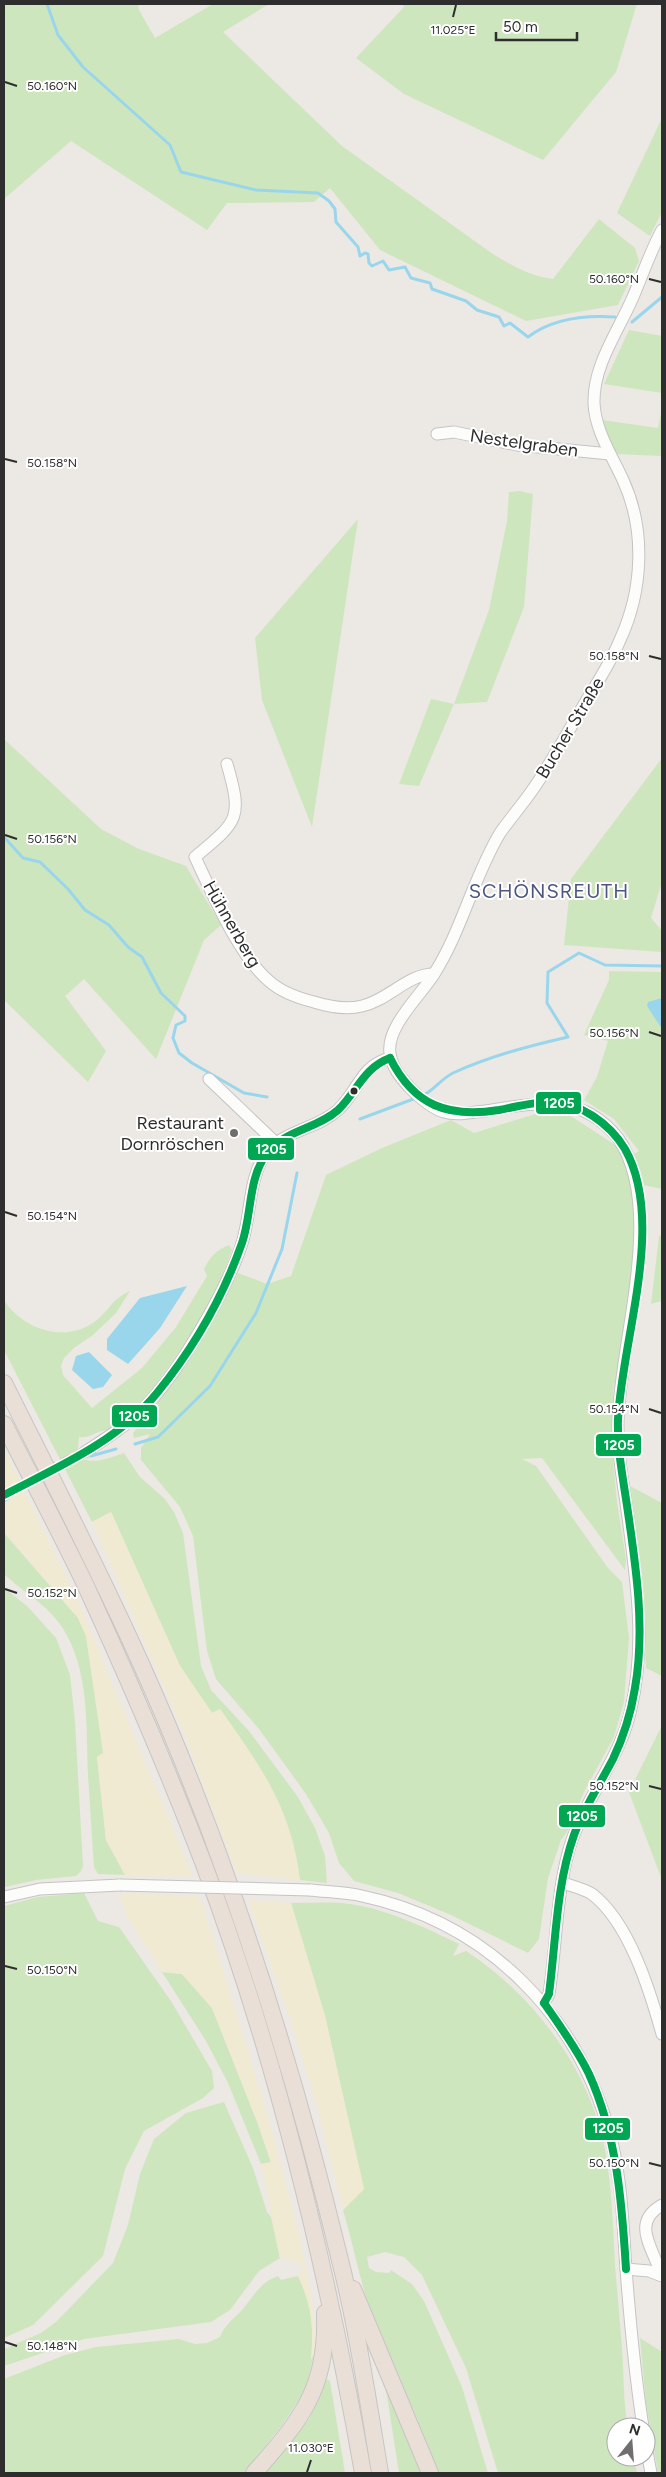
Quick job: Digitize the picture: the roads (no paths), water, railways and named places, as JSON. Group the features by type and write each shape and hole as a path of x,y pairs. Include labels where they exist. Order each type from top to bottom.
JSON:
{"highway":[{"path":"4,1383 93,1561 143,1668 216,1850 281,2043 340,2258 380,2473"},
{"path":"4,1424 83,1581 139,1705 203,1864 266,2056 324,2268 363,2473"},
{"path":"340,2258 430,2473"},
{"path":"254,2473 301,2416 314,2391 321,2371 325,2352 326,2322 324,2268"}],"street":[{"name":"Bucher Straße","path":"390,1058 390,1042 396,1028 434,974 491,851 546,768 614,653 626,626 637,579 638,531 628,492 597,421 594,402 601,366 662,230"},
{"name":"Nestelgraben","path":"437,434 454,432 518,445 610,454"},
{"name":"Hühnerberg","path":"227,764 236,794 236,812 230,823 195,857 232,930 258,970 269,981 296,997 344,1008 370,1004 390,994 419,975 434,974"},
{"path":"85,1452 132,1420 157,1394 190,1346 222,1291 237,1257 243,1239 257,1172 264,1157 276,1143 332,1116 346,1102 370,1067 390,1058 397,1072 415,1093 424,1101 451,1113 465,1114 543,1102 572,1106 600,1120 618,1138 632,1160 641,1194 642,1255 631,1337 622,1380 618,1421 620,1454 638,1593 639,1639 631,1710 619,1746 575,1833 566,1860 549,1994 544,2003"},
{"path":"209,1080 276,1143"},
{"path":"563,1883 591,1894 607,1910 627,1940 649,1990 662,2034"},
{"path":"4,1897 40,1889 120,1885 310,1890 361,1896 434,1919 494,1955 544,2003 571,2042 589,2075 604,2111 619,2177 634,2366 642,2417"},
{"path":"626,2269 656,2274 659,2269 645,2236 645,2229 651,2213 662,2205"}],"water":[{"path":"662,998 662,1029 647,1006 648,1002"},
{"path":"187,1286 160,1328 128,1364 107,1350 107,1339 140,1298"},
{"path":"89,1352 112,1375 103,1387 93,1389 72,1370 76,1356"}],"waterway":[{"path":"47,4 58,35 83,67 170,145 181,172 256,190 318,193 329,201 335,209 336,222 358,247 360,256 365,253 368,254 369,263 372,266 383,261 389,270 405,267 411,278 430,283 432,289 466,301 477,310 499,317 504,326 510,323 528,337 548,326 570,319 581,317 615,317"},
{"path":"632,322 662,297"},
{"path":"4,837 23,858 40,862 68,889 85,910 109,925 128,947 142,957 161,993 185,1016 185,1021 176,1025 173,1038 179,1053 192,1063 244,1093 267,1097"},
{"path":"422,1096 453,1073 481,1061 568,1037 547,1003 548,972 579,953 605,965 662,966"},
{"path":"360,1119 416,1098"},
{"path":"135,1444 158,1437 210,1386 256,1313 282,1249 297,1173"},
{"path":"91,1456 116,1449"},
{"path":"4,1501 8,1498"}],"tunnel":[{"path":"4,1495 85,1452"}],"place":[{"name":"Restaurant Dornröschen","path":"234,1133"}],"district":[{"name":"SCHÖNSREUTH","path":"549,891"}]}
